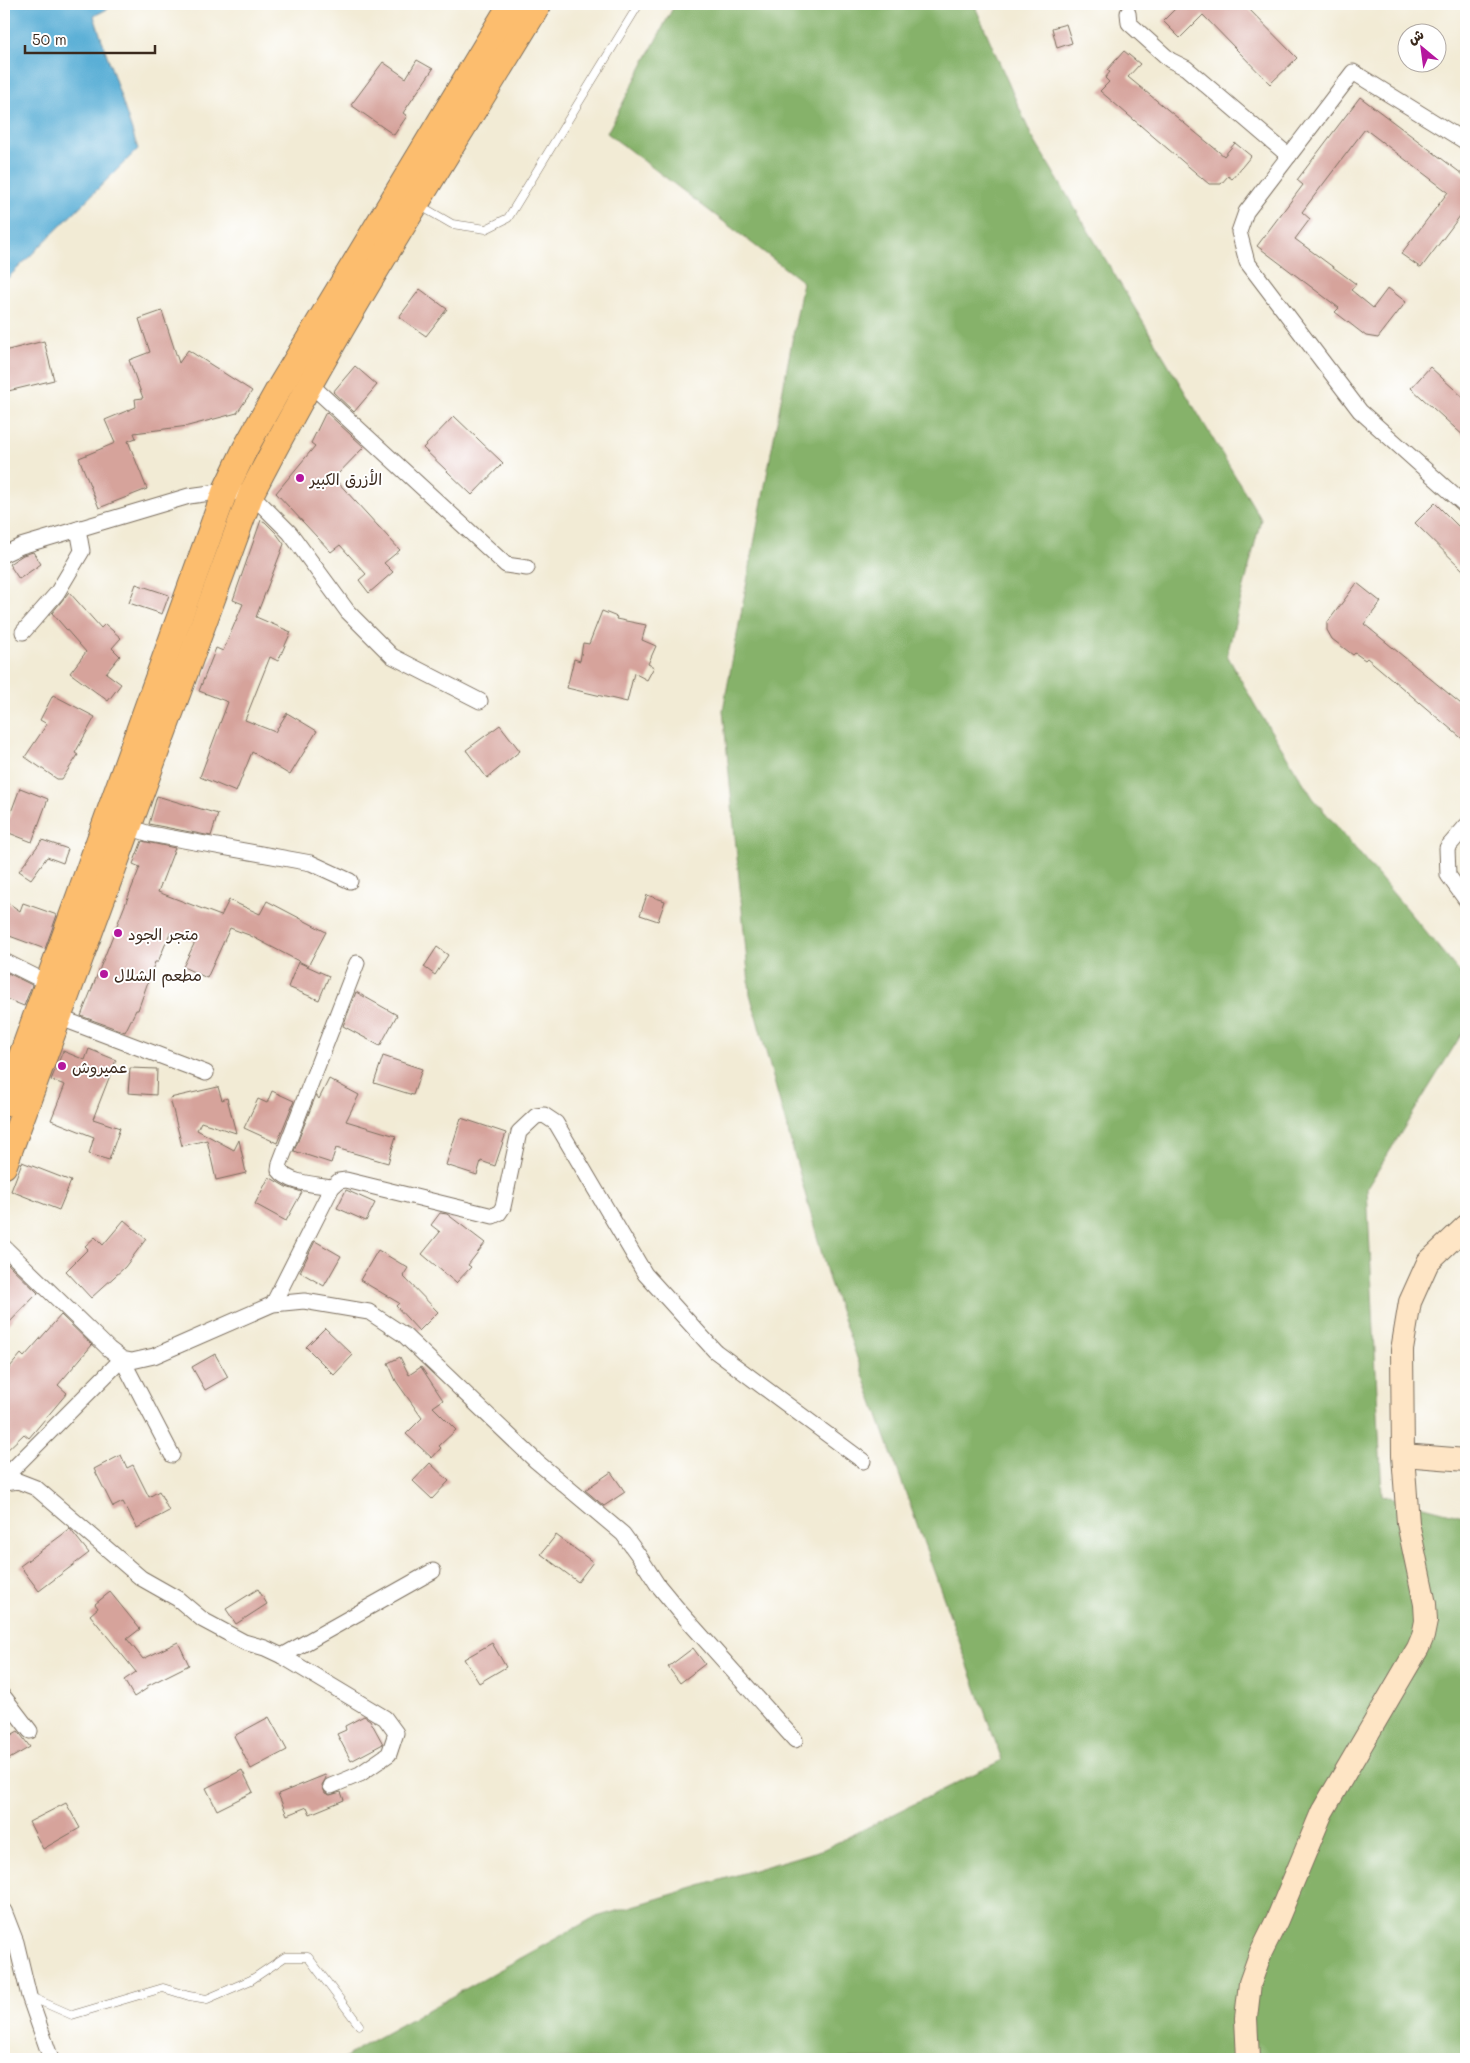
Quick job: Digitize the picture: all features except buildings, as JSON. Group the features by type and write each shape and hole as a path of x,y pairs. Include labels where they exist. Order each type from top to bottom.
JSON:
{"main road":[{"path":"4,1104 225,491 244,449 511,4"},
{"path":"4,1166 251,494 278,439 310,384 539,4"},
{"path":"1248,2059 1247,2010 1250,1984 1260,1952 1277,1920 1322,1812 1418,1648 1423,1636 1426,1621 1425,1604 1408,1523 1403,1455 1402,1350 1410,1302 1428,1262 1466,1226"},
{"path":"1403,1455 1466,1460"}],"street":[{"path":"1128,13 1129,23 1170,60 1186,68 1289,156"},
{"path":"1466,142 1353,72 1246,212 1239,232 1246,262 1360,411 1466,506"},
{"path":"310,384 506,565 527,568"},
{"path":"4,554 21,546 189,496 225,491 251,494 290,533 348,612 392,656 480,701"},
{"path":"23,632 57,593 82,551 78,529"},
{"path":"1466,826 1447,848 1448,874 1466,900"},
{"path":"128,828 150,834 312,863 350,882"},
{"path":"4,961 48,983"},
{"path":"332,1187 294,1180 283,1175 279,1170 280,1163 357,963"},
{"path":"58,1017 206,1073"},
{"path":"273,1304 332,1187 339,1181 346,1180 493,1216 499,1213 503,1207 519,1132 536,1116 544,1115 556,1123 645,1274 715,1351 863,1461"},
{"path":"4,1246 108,1350 122,1359 132,1361 154,1356 273,1304 304,1301 369,1312 404,1335 536,1461 623,1534 657,1584 675,1606 795,1740"},
{"path":"122,1359 172,1455"},
{"path":"4,1478 122,1359"},
{"path":"4,1483 18,1481 36,1488 141,1578 178,1599 203,1620 244,1642 282,1656 385,1718 396,1733 389,1754 360,1774 331,1786"},
{"path":"282,1656 433,1570"},
{"path":"4,1697 30,1731"},
{"path":"4,1911 16,1942 29,1996 51,2059"}],"lane":[{"path":"417,204 452,224 486,229 508,218 639,4"},
{"path":"29,1996 72,2015 163,1988 207,1999 251,1980 285,1957 308,1957 359,2025"}],"green space":[{"path":"675,4 974,4 1031,135 1261,519 1227,655 1256,707 1313,798 1466,980 1466,1027 1367,1188 1382,1495 1466,1517 1466,2059 343,2059 359,2048 593,1918 824,1849 1002,1760 829,1280 750,994 723,710 803,282 607,133"}],"water":[{"path":"4,4 117,4 94,16 138,149 4,280"}],"place":[{"name":"الأزرق الكبير","path":"300,478"},
{"name":"متجر الجود","path":"118,933"},
{"name":"مطعم الشلال","path":"104,974"},
{"name":"عميروش","path":"62,1066"}]}
